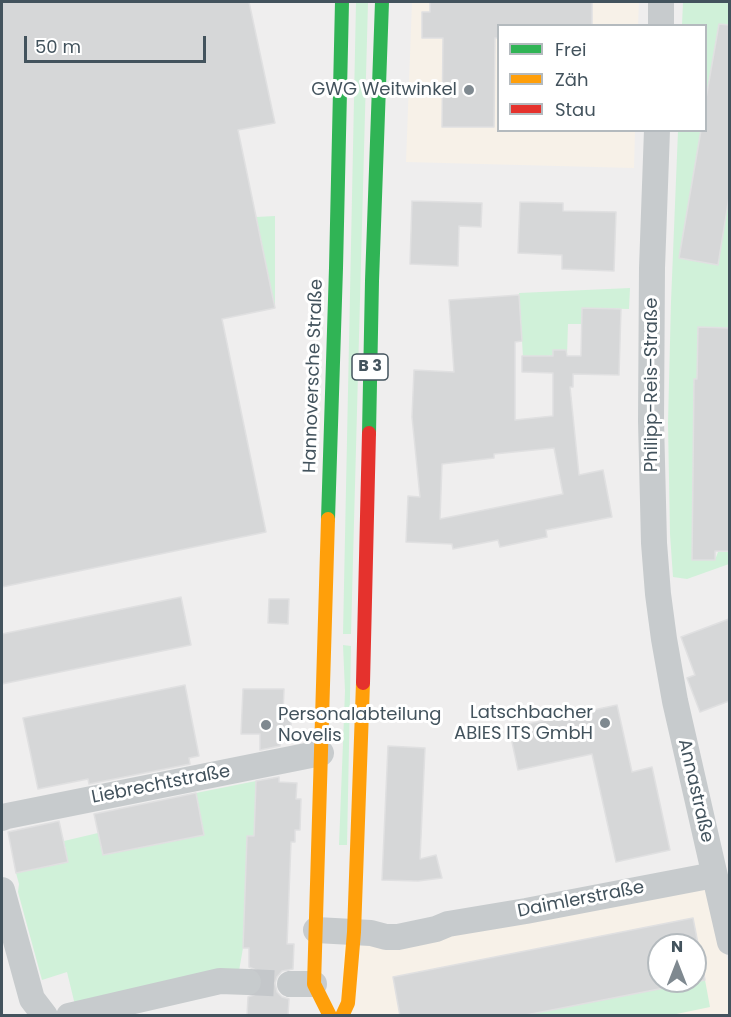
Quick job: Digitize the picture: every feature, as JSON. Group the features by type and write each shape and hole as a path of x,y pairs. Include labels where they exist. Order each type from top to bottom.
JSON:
{"main road":[{"name":"Hannoversche Straße","path":"321,753 342,2"},
{"name":"B 3","path":"342,1016 348,1003 362,933 362,732 372,281 382,2"},
{"name":"B 3","path":"321,753 316,930 302,984 330,1016"}],"street":[{"path":"661,2 661,24"},
{"name":"Philipp-Reis-Straße","path":"657,132 652,268 651,421 654,543 664,639"},
{"name":"Annastraße","path":"664,639 675,701 729,942"},
{"name":"Liebrechtstraße","path":"2,818 321,753"},
{"name":"Daimlerstraße","path":"316,930 398,937 436,929 448,924 526,912 714,875"},
{"path":"2,890 32,999 45,1016"},
{"path":"69,1016 220,981 248,982"}],"shaded area":[{"path":"412,2 639,2 638,24 497,24 497,132 635,132 634,168 406,162"},
{"path":"709,883 729,966 729,1015 341,1016 344,940"}],"green space":[{"path":"356,2 368,2 351,634 343,634"},
{"path":"683,2 729,2 729,328 698,328 697,379 694,379 692,559 715,560 718,552 729,552 729,564 687,579 673,577 670,534 668,423 671,302 678,132 707,132 707,24 682,24"},
{"path":"275,216 275,308 256,217"},
{"path":"630,288 629,309 582,308 582,324 568,324 567,355 523,357 519,293"},
{"path":"343,645 351,646 347,845 339,845 345,691"},
{"path":"256,781 254,836 247,836 243,948 239,971 75,1005 67,972 42,980 18,892 19,884 16,873 68,862 64,841 98,833 103,855 204,835 196,793"},
{"path":"647,991 707,993 707,991 710,1007 667,1016 521,1016"}],"building":[{"path":"2,2 249,2 275,123 238,130 275,308 222,319 266,532 2,587"},
{"name":"GWG Weitwinkel","path":"430,2 592,2 592,24 497,24 494,127 442,127 443,38 422,38 422,12 430,12"},
{"path":"719,24 729,25 729,197 718,265 679,258 701,132 707,132 707,93"},
{"path":"412,201 482,203 481,227 459,226 458,266 410,264"},
{"path":"520,202 563,203 563,211 616,212 614,271 562,269 562,255 518,253"},
{"path":"519,295 522,341 515,342 515,420 553,416 553,373 522,372 522,356 553,356 553,350 566,350 567,356 581,356 582,308 621,309 619,375 573,374 573,387 570,387 579,475 603,470 612,517 546,530 547,537 500,547 498,540 453,549 452,544 406,542 408,496 420,497 412,417 414,370 454,372 449,300","holes":["554,448 563,494 440,519 442,464 494,458 494,454"]},
{"path":"698,327 729,328 729,551 715,551 715,560 692,560 694,379 697,379"},
{"path":"181,597 191,645 2,684 2,634"},
{"path":"269,599 289,599 288,624 268,623"},
{"path":"729,619 729,701 700,712 687,678 695,675 681,637"},
{"path":"185,685 199,756 189,758 190,764 89,784 88,779 38,789 23,718"},
{"name":"Personalabteilung Novelis","path":"243,689 284,689 283,715 291,715 291,735 280,735 280,746 260,750 260,734 241,734"},
{"path":"617,705 632,772 652,767 670,850 616,862 592,754 518,770 509,728"},
{"path":"388,746 425,748 420,859 436,855 442,878 418,881 382,880"},
{"path":"279,777 279,782 297,783 296,799 301,799 300,830 295,830 295,842 291,842 287,944 294,944 293,969 282,971 275,983 277,992 289,999 288,1016 247,1016 248,997 260,990 263,982 261,974 249,967 249,948 243,948 247,836 254,836 256,781"},
{"path":"196,793 204,835 103,855 94,814"},
{"path":"59,821 68,862 16,873 8,832"},
{"path":"693,918 696,933 647,933 647,991 521,1016 400,1016 393,977"}],"tunnel":[{"path":"248,982 290,984"}],"traffic: fast":[{"path":"328,519 342,2"},
{"path":"369,433 382,2"}],"traffic: slow":[{"path":"328,519 314,984 330,1016"},
{"path":"342,1016 348,1003 354,932 363,683"}],"traffic: jam":[{"path":"363,683 369,433"}],"place":[{"name":"GWG Weitwinkel","path":"469,90"},
{"name":"Latschbacher ABIES ITS GmbH","path":"605,723"},
{"name":"Personalabteilung Novelis","path":"266,725"}]}
